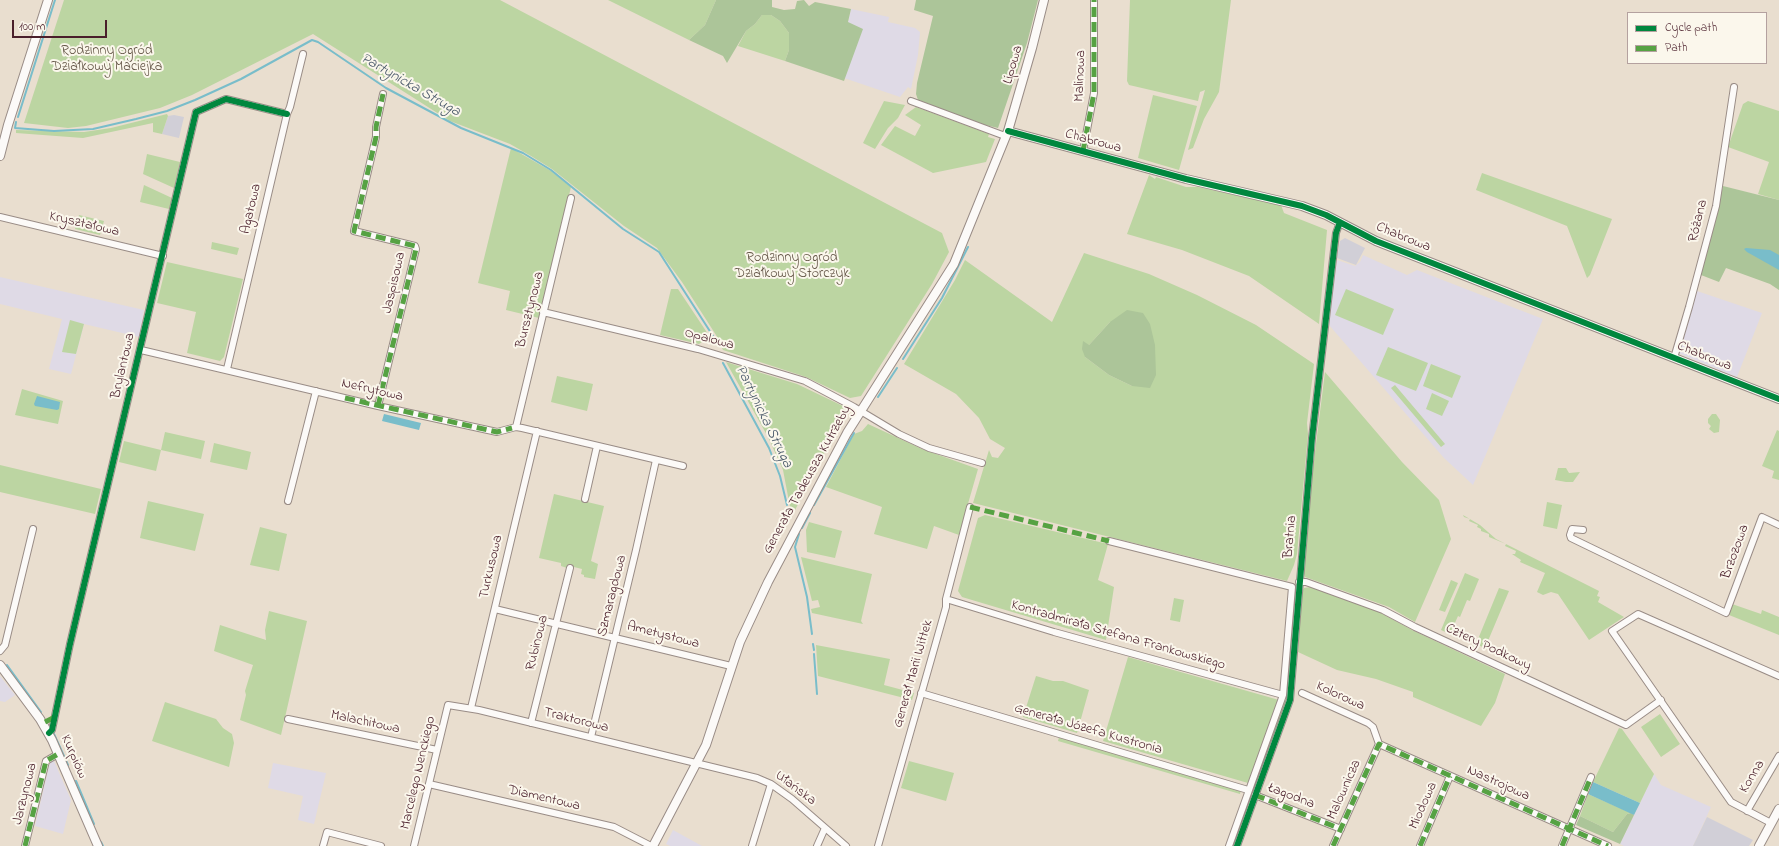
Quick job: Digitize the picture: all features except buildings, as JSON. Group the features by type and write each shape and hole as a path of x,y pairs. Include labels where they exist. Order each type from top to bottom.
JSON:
{"street":[{"path":"0,156 8,125 48,0"},
{"name":"Lipowa","path":"1006,135 1032,48 1044,0"},
{"name":"Malinowa","path":"1083,151 1094,93 1094,0"},
{"name":"Agatowa","path":"227,369 287,114 303,54"},
{"name":"Różana","path":"1674,358 1716,206 1734,87"},
{"name":"Jaspisowa","path":"378,406 416,248 415,246 354,231 376,137 376,127 383,94"},
{"name":"Brylantowa","path":"49,733 52,730 55,718 70,644 141,350 196,112 226,98 287,114"},
{"path":"911,101 1006,135"},
{"name":"Chabrowa","path":"1006,135 1083,151 1206,184 1285,201 1314,210 1376,241 1779,399"},
{"name":"Generała Tadeusza Kutrzeby","path":"652,846 698,764 716,719 731,666 749,620 826,470 861,411 952,268 977,211 1006,135"},
{"name":"Bursztynowa","path":"516,427 571,198"},
{"name":"Kryształowa","path":"0,217 163,256"},
{"name":"Bratnia","path":"1237,846 1288,706 1312,438 1336,233 1340,222"},
{"name":"Opalowa","path":"543,312 698,349 805,381 861,411 882,425 923,445 982,463"},
{"name":"Nefrytowa","path":"141,350 227,369 378,406 497,432 516,427 683,466"},
{"path":"288,501 316,391"},
{"name":"Turkusowa","path":"471,708 537,431"},
{"path":"585,499 597,446"},
{"name":"Szmaragdowa","path":"591,737 656,460"},
{"name":"Generał Marii Wittek","path":"878,846 946,607 946,599 970,507"},
{"name":"Brzozowa","path":"1583,530 1572,529 1570,535 1571,538 1726,613 1762,517 1779,525"},
{"path":"0,651 5,644 33,529"},
{"path":"1109,542 1292,587 1283,694 1229,846"},
{"name":"Rubinowa","path":"531,723 570,568"},
{"name":"Cztery Podkowy","path":"1299,582 1306,582 1383,610 1415,627 1619,723 1626,725 1661,700"},
{"name":"Kontradmirała Stefana Frankowskiego","path":"946,599 1054,632 1283,694"},
{"name":"Ametystowa","path":"495,609 731,666"},
{"path":"1772,823 1731,802 1612,631 1638,614 1779,676"},
{"name":"Kurpiów","path":"0,665 49,733 98,846"},
{"name":"Generała Józefa Kustronia","path":"921,693 1248,790"},
{"name":"Kolorowa","path":"1302,694 1368,723 1373,727 1378,744"},
{"name":"Traktorowa","path":"448,705 471,708 698,764"},
{"name":"Marcelego Nenckiego","path":"414,846 448,705"},
{"path":"42,723 55,718"},
{"name":"Malachitowa","path":"288,719 437,750"},
{"name":"Nastrojowa","path":"1378,744 1608,846"},
{"name":"Malownicza","path":"1334,846 1378,744"},
{"name":"Jarzynowa","path":"26,846 46,760 58,754"},
{"name":"Konna","path":"1747,811 1779,756"},
{"name":"Ułańska","path":"698,764 757,778 771,784 792,799 846,846"},
{"name":"Miodowa","path":"1420,846 1450,776"},
{"path":"1562,846 1591,777"},
{"name":"Diamentowa","path":"429,784 614,827 652,846"},
{"path":"752,846 771,784"},
{"name":"Łagodna","path":"1255,795 1341,829"},
{"path":"1759,846 1779,809"},
{"path":"817,846 825,828"},
{"path":"323,846 327,832 381,846"}],"shaded area":[{"path":"851,9 889,17 888,22 915,28 920,32 918,55 911,89 908,87 900,97 844,78 848,70 848,22"},
{"path":"174,115 184,117 179,138 162,134 168,116"},
{"path":"1345,238 1365,248 1356,265 1337,258 1340,241"},
{"path":"1363,255 1407,275 1417,270 1543,319 1473,485 1444,458 1329,325 1337,260 1355,266 1360,262"},
{"path":"0,277 144,310 139,337 84,324 71,374 49,369 62,319 0,304"},
{"path":"1697,291 1762,313 1737,377 1678,353"},
{"path":"0,676 15,695 5,702 0,701"},
{"path":"54,761 71,800 63,834 35,826 50,762"},
{"path":"273,763 326,773 314,824 298,820 303,796 268,788"},
{"path":"1654,774 1661,785 1711,807 1693,846 1624,846 1620,844"},
{"path":"1707,817 1753,840 1749,846 1693,846"},
{"path":"673,830 702,846 670,846 666,844"}],"green space":[{"name":"Rodzinny Ogród Działkowy Storczyk","path":"64,0 500,0 942,233 949,252 932,284 861,396 850,398 806,377 723,350 716,335 682,282 657,248 624,226 552,169 510,144 450,121 313,34 192,95 160,108 86,126 68,128 24,123"},
{"path":"608,0 716,0 705,25 689,40"},
{"path":"716,0 772,0 772,7 784,10 795,9 797,1 804,0 809,6 815,2 851,9 848,22 863,29 844,81 785,61 789,50 789,33 780,21 771,15 762,15 755,24 746,31 727,63 723,56 689,40 705,25"},
{"path":"916,0 1038,0 1027,43 998,128 981,124 918,100 916,94 917,83 933,16 914,10"},
{"path":"1130,0 1231,0 1219,92 1204,119 1193,148 1188,150 1205,90 1200,92 1198,101 1129,85 1127,81"},
{"path":"762,15 771,15 780,21 789,33 789,50 785,61 738,46 746,31 755,24"},
{"path":"1153,95 1197,106 1179,170 1138,158"},
{"path":"884,101 905,105 898,118 888,128 875,149 863,143"},
{"path":"1748,101 1779,111 1779,200 1758,194 1769,162 1728,147 1743,104"},
{"path":"916,107 989,134 988,137 995,139 986,162 933,173 881,145 895,126 915,136 921,125 905,115"},
{"path":"167,114 168,116 162,134 153,132 153,123 83,138 16,133 16,130 84,132 111,128"},
{"path":"511,148 551,171 571,187 539,318 506,310 510,291 478,283"},
{"path":"147,154 180,162 174,188 143,174"},
{"path":"1482,173 1612,219 1590,275 1587,278 1567,226 1476,190"},
{"path":"1149,175 1155,179 1156,177 1186,187 1198,187 1281,205 1284,213 1327,230 1319,324 1249,276 1182,250 1127,234"},
{"path":"144,185 172,198 169,209 140,202"},
{"path":"1723,186 1779,200 1779,290 1770,284 1726,268 1719,282 1701,275"},
{"path":"79,215 104,221 100,235 75,229"},
{"path":"212,242 239,248 237,255 211,249"},
{"path":"1084,253 1149,274 1197,295 1256,325 1314,364 1307,423 1308,434 1297,554 1287,581 973,503 989,450 992,457 998,458 1005,448 990,439 979,418 956,394 904,364 955,280 965,260 1052,322","holes":["1110,322 1132,386 1109,375 1085,357 1089,345"]},
{"path":"167,262 243,279 224,357 220,361 187,353 196,312 157,303"},
{"path":"671,289 678,289 710,337 699,344 660,335"},
{"path":"1346,289 1394,309 1383,335 1335,315"},
{"path":"1127,310 1143,313 1150,324 1155,345 1156,375 1150,388 1132,386 1109,375 1085,357 1082,349 1083,341 1089,345 1110,322"},
{"path":"70,320 84,324 76,354 62,352"},
{"path":"1388,347 1428,363 1416,391 1376,375"},
{"path":"726,362 797,384 845,407 842,413 844,421 829,444 794,512 791,512 783,470 768,437"},
{"path":"1431,364 1461,376 1452,398 1423,386"},
{"path":"1325,372 1402,462 1439,500 1451,539 1415,622 1389,607 1305,577 1303,571 1312,476"},
{"path":"557,376 593,384 587,411 551,402"},
{"path":"1395,385 1445,444 1441,447 1391,388"},
{"path":"22,389 63,401 58,424 15,415"},
{"path":"1432,393 1449,401 1442,416 1426,409"},
{"path":"1712,414 1716,414 1720,420 1719,432 1714,433 1709,429 1711,426 1708,423 1708,419"},
{"path":"868,424 922,449 978,469 959,535 934,526 927,549 874,534 882,507 826,487 854,434 862,431"},
{"path":"1777,430 1779,431 1779,480 1772,478 1774,471 1762,466"},
{"path":"165,432 205,441 201,459 161,450"},
{"path":"124,441 161,450 156,471 119,462"},
{"path":"214,443 251,452 247,470 210,462"},
{"path":"0,465 101,489 95,514 0,492"},
{"path":"1558,468 1566,468 1569,473 1580,472 1573,482 1555,480"},
{"path":"554,494 604,506 591,561 598,564 595,579 584,577 584,575 581,574 582,569 570,566 567,568 561,566 561,563 539,558"},
{"path":"148,501 204,514 195,551 140,538"},
{"path":"1547,502 1562,505 1557,529 1543,526"},
{"path":"985,515 1108,544 1098,580 1114,587 1106,640 962,597 958,591 978,518"},
{"path":"1470,519 1505,544 1489,537 1489,534 1481,531 1481,529 1477,527 1478,525 1469,521"},
{"path":"809,522 842,531 835,558 807,552 806,530"},
{"path":"260,527 287,534 279,571 250,565"},
{"path":"1506,544 1599,591 1597,596 1600,597 1598,602 1624,617 1589,640 1558,594 1551,592 1543,595 1537,592 1545,573 1520,562 1521,560 1512,554 1515,554 1516,551 1505,546"},
{"path":"801,557 872,574 861,621 863,624 812,613 811,609 820,607 818,600 812,601"},
{"path":"1465,573 1479,579 1470,601 1467,600 1460,617 1458,616 1450,634 1441,630"},
{"path":"1451,580 1458,583 1445,612 1439,610"},
{"path":"1310,587 1379,612 1412,630 1505,674 1495,703 1481,726 1413,697 1413,692 1376,679 1337,670 1298,652 1302,592 1304,588"},
{"path":"1499,588 1509,591 1485,648 1476,644"},
{"path":"1174,598 1184,600 1180,622 1170,620"},
{"path":"1732,604 1761,614 1762,610 1779,617 1779,635 1729,615"},
{"path":"269,611 307,621 281,735 240,720 246,695 245,691 253,665 214,651 220,625 266,640 265,630"},
{"path":"816,645 890,659 884,685 914,693 912,700 818,676"},
{"path":"1128,657 1279,700 1248,783 1103,741"},
{"path":"1036,676 1053,681 1063,681 1089,690 1077,733 1023,717"},
{"path":"1284,699 1287,700 1255,787 1251,803 1234,846 1232,846"},
{"path":"165,702 216,719 223,728 232,734 234,743 229,767 152,741"},
{"path":"1660,714 1680,744 1661,757 1641,727"},
{"path":"1619,728 1622,729 1654,774 1640,803 1593,782"},
{"path":"1059,737 1241,790 1240,794 1058,741"},
{"path":"909,761 954,773 946,801 901,788"},
{"path":"1588,794 1631,813 1627,814 1613,832 1580,816"},
{"path":"1631,813 1634,815 1620,844 1576,825 1580,816 1613,832 1627,814"}],"water":[{"path":"1744,249 1770,250 1779,255 1779,270 1747,252"},
{"path":"37,396 60,402 59,409 57,410 35,406 34,404"},
{"path":"384,414 421,423 419,430 382,421"},
{"path":"1593,782 1640,803 1634,815 1588,794"}],"waterway":[{"path":"18,117 55,0"},
{"name":"Partynicka Struga","path":"16,122 15,128 54,131 93,129 167,111 241,79 312,40 318,42 386,88 461,128 523,153 551,170 623,229 659,252 713,336"},
{"path":"903,359 942,298 968,247"},
{"name":"Partynicka Struga","path":"723,363 769,448 780,476 787,505"},
{"path":"878,397 897,368"},
{"path":"814,505 854,433"},
{"path":"802,528 810,513"},
{"name":"Partynicka Struga","path":"799,534 795,547 807,597 812,634"},
{"name":"Partynicka Struga","path":"813,644 814,650"},
{"name":"Partynicka Struga","path":"814,654 817,694"},
{"path":"7,665 41,712"},
{"path":"54,734 68,765"},
{"path":"76,781 94,824"},
{"path":"101,842 103,846"}],"marked path":[{"path":"1083,151 1094,93 1094,0"},
{"path":"378,406 416,249 415,246 354,231 376,137 376,127 383,94"},
{"path":"345,398 497,432 512,428"},
{"path":"970,507 1109,541"},
{"path":"45,722 55,717"},
{"path":"1333,846 1379,744 1608,846"},
{"path":"25,846 46,761 58,754"},
{"path":"1420,846 1450,776"},
{"path":"1562,846 1591,777"},
{"path":"1255,795 1341,829"}],"cycle path":[{"path":"49,733 52,730 70,644 196,112 226,99 287,114"},
{"path":"1008,131 1186,179 1302,206 1326,215 1376,241 1779,399"},
{"path":"1237,846 1290,700 1312,438 1336,233 1340,222"}],"park label":[{"name":"Rodzinny Ogród Działkowy Maciejka","path":"107,60"}]}
